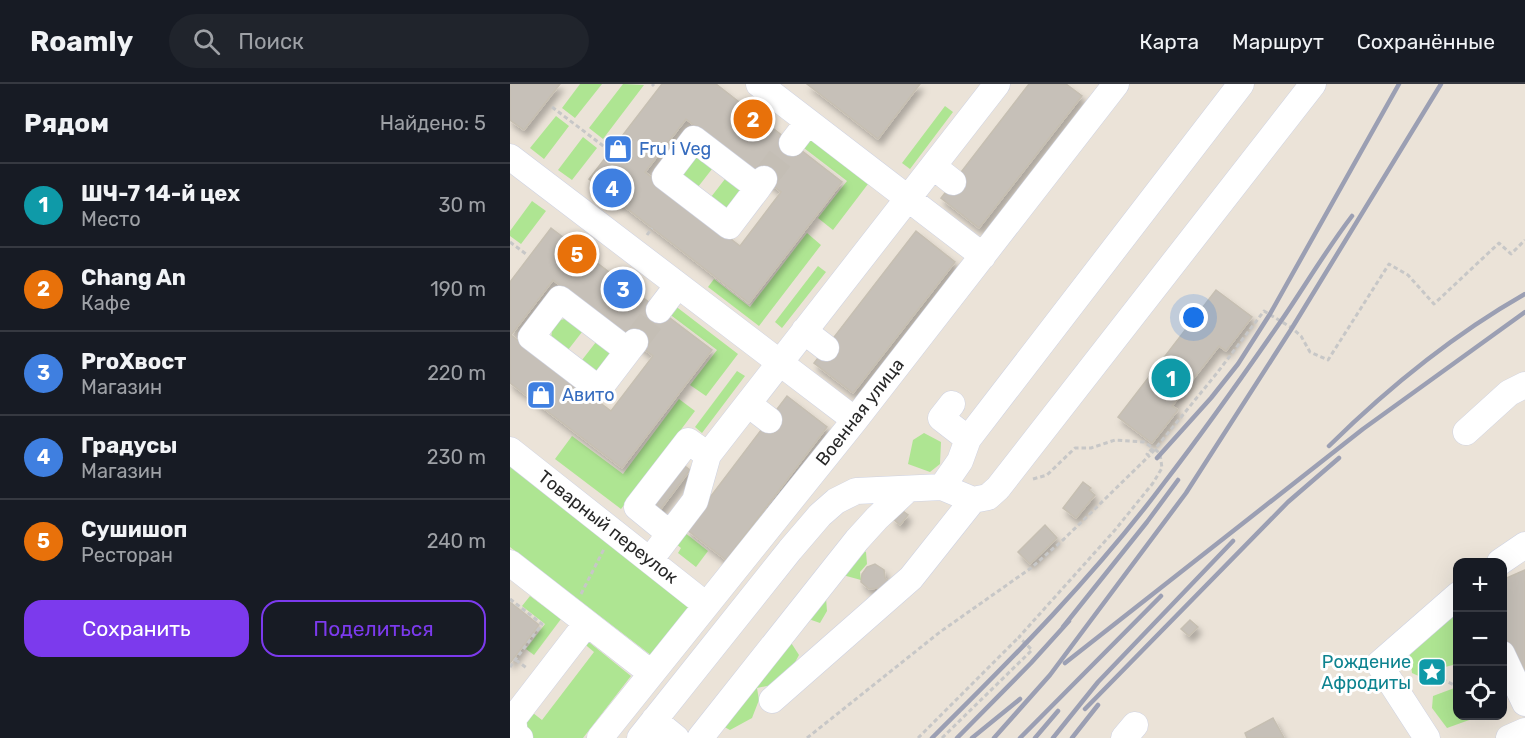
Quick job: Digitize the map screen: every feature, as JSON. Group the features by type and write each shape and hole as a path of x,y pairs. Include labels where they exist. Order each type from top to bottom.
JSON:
{"street":[{"path":"759,84 983,256"},
{"path":"650,560 695,501 708,455 909,199 943,175 997,84"},
{"name":"Военная улица","path":"600,738 855,420 1116,84"},
{"path":"942,486 960,461 968,439 1241,84"},
{"path":"676,738 647,729 820,515 836,501 856,491 907,490 942,486 973,500 988,497 998,488 1313,84"},
{"path":"792,143 808,122"},
{"path":"510,157 855,420"},
{"path":"659,310 678,285"},
{"path":"804,331 826,348"},
{"path":"1466,432 1509,393 1525,385"},
{"path":"748,404 769,420"},
{"path":"952,404 941,418 968,439"},
{"path":"670,534 637,507 688,441 708,455"},
{"name":"Товарный переулок","path":"510,450 706,605"},
{"path":"700,738 858,540 877,518 907,490"},
{"path":"772,700 911,578 973,500"},
{"path":"1506,558 1525,545"},
{"path":"510,563 651,673"},
{"path":"1427,738 1379,664 1453,599"},
{"path":"514,731 513,719 579,617"},
{"path":"1507,663 1525,703"},
{"path":"1509,738 1525,731"}],"path":[{"path":"552,107 606,148"},
{"path":"807,738 940,632 1031,568 1064,539 1149,456 1217,374 1264,311 1292,327 1301,336 1310,352 1328,360 1389,264 1408,274 1434,304 1499,243 1511,254 1525,240"},
{"path":"510,242 526,254"},
{"path":"918,738 1019,637 1115,530 1153,483 1162,468 1160,454 1144,441 1116,440 1091,448 1075,448 1047,475"},
{"path":"579,617 613,531"},
{"path":"510,599 542,624 510,667"},
{"path":"942,738 1032,650 1019,637"},
{"path":"516,660 531,672"},
{"path":"1429,660 1437,661 1442,665 1444,672 1442,679 1436,684 1428,684 1422,679 1420,671 1423,664 1429,660"},
{"path":"1442,679 1453,684"}],"green space":[{"path":"580,84 602,84 575,118 562,108"},
{"path":"623,84 644,85 603,139 589,128"},
{"path":"945,106 953,112 910,169 902,163"},
{"path":"556,116 569,126 544,159 530,148"},
{"path":"583,137 597,148 572,180 558,170"},
{"path":"807,137 868,184 833,230 818,218 847,181 800,145"},
{"path":"695,156 712,169 698,187 681,174"},
{"path":"725,179 742,192 728,210 711,197"},
{"path":"532,201 546,211 521,244 510,236 510,231"},
{"path":"807,233 821,245 759,326 708,287 714,279 750,307"},
{"path":"818,266 826,272 782,328 775,322"},
{"path":"674,305 738,354 706,396 690,385 717,350 668,313"},
{"path":"565,319 582,332 568,350 551,338 553,325"},
{"path":"596,342 613,355 599,373 582,360"},
{"path":"737,371 745,376 702,433 695,427"},
{"path":"679,399 695,411 621,509 555,459 572,436 623,474"},
{"path":"924,433 941,442 940,464 930,472 908,464 913,440"},
{"path":"510,462 695,610 656,659 510,547"},
{"path":"684,532 708,551 696,567 678,553 681,548 675,543"},
{"path":"851,548 860,548 866,552 867,564 860,572 861,580 839,574 826,598 827,611 820,623 800,616 786,635 799,655 793,666 777,684 757,688 759,700 752,718 730,730 717,723 832,565"},
{"path":"530,596 561,619 534,655 526,649 545,624 522,606"},
{"path":"1453,617 1453,665 1441,668 1423,678 1412,673 1409,648 1431,622"},
{"path":"580,635 631,676 583,738 532,738 522,721 533,713 542,720 594,652 581,641"},
{"path":"1453,688 1453,720 1469,720 1447,728 1432,708 1433,696"}],"building":[{"path":"510,84 560,84 524,130 510,120"},
{"path":"662,84 716,84 842,182 749,303 589,179","holes":["686,119 781,192 740,246 645,172"]},
{"path":"807,84 920,84 878,139"},
{"path":"1029,84 1066,84 1082,96 979,228 941,198"},
{"path":"551,228 712,350 622,468 510,383 510,282","holes":["553,280 653,356 611,411 511,335"]},
{"path":"916,231 955,262 853,393 814,363"},
{"path":"1216,290 1252,317 1226,351 1219,346 1172,406 1178,410 1152,443 1118,417"},
{"path":"787,396 827,427 726,560 686,529"},
{"path":"678,461 690,470 657,514 645,505"},
{"path":"1083,482 1091,488 1089,490 1095,495 1076,518 1063,508"},
{"path":"899,508 908,515 900,525 892,518"},
{"path":"1045,525 1057,538 1030,564 1018,552"},
{"path":"875,564 884,570 885,578 892,584 884,593 877,588 869,589 861,582 862,574 867,567"},
{"path":"1525,570 1525,679 1507,641 1507,578"},
{"path":"510,602 539,625 510,663"},
{"path":"1190,620 1198,627 1189,636 1181,629"},
{"path":"1273,718 1284,738 1247,738 1245,733"}],"tunnel":[{"path":"764,179 792,143"},
{"path":"635,342 659,310"}],"railway":[{"path":"1157,458 1238,364 1270,314 1399,84"},
{"path":"994,738 1050,675 1186,493 1292,328 1441,84"},
{"path":"932,738 1053,615 1138,517 1238,383 1352,216"},
{"path":"1329,446 1422,364 1472,327 1525,294"},
{"path":"1065,663 1363,429 1525,312"},
{"path":"1085,709 1288,502 1339,458"},
{"path":"1063,627 1178,480"},
{"path":"1053,738 1098,682 1233,541"},
{"path":"1020,738 1161,596"},
{"path":"957,738 1069,621"},
{"path":"972,738 1020,699"},
{"path":"1072,738 1098,705"},
{"path":"1035,738 1058,711"}],"place":[{"name":"Chang An","path":"753,119"},
{"name":"Fru i Veg","path":"618,149"},
{"name":"Градусы","path":"612,188"},
{"name":"Сушишоп","path":"577,254"},
{"name":"ProХвост","path":"623,289"},
{"name":"ШЧ-7 14-й цех","path":"1171,378"},
{"name":"Авито","path":"541,395"},
{"name":"Рождение Афродиты","path":"1432,672"}]}
